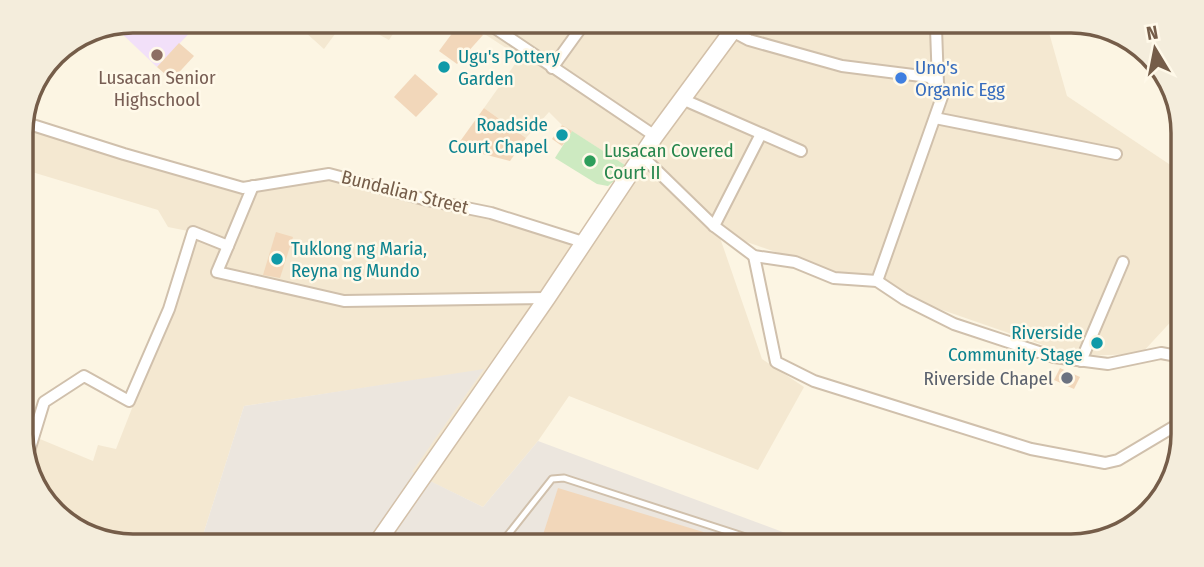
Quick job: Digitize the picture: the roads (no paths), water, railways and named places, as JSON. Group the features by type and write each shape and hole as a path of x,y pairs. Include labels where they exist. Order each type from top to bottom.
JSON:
{"street":[{"path":"502,33 655,136"},
{"path":"552,68 577,33"},
{"path":"385,534 655,136 731,33"},
{"path":"739,33 749,40 842,66 929,77 938,84 943,94 877,281"},
{"path":"938,33 938,84"},
{"path":"682,99 800,152"},
{"path":"935,118 1116,154"},
{"name":"Bundalian Street","path":"33,125 243,188 329,173 428,200 491,213 583,242"},
{"path":"715,226 761,134"},
{"path":"642,156 715,226 754,256 795,262 834,278 877,281 904,299 954,324 1054,357 1108,364 1143,359 1161,353 1171,355"},
{"path":"253,186 217,272 344,301 547,298"},
{"path":"33,437 44,402 84,376 129,401 169,309 193,232 228,246"},
{"path":"754,256 776,362 814,381 1031,449 1105,463 1118,460 1171,428"},
{"path":"1081,361 1123,262"}],"lane":[{"path":"509,534 552,479 564,478 736,534"}],"place":[{"name":"Lusacan Senior Highschool","path":"157,55"},
{"name":"Ugu's Pottery Garden","path":"444,67"},
{"name":"Uno's Organic Egg","path":"901,78"},
{"name":"Roadside Court Chapel","path":"562,135"},
{"name":"Lusacan Covered Court II","path":"590,161"},
{"name":"Tuklong ng Maria, Reyna ng Mundo","path":"277,259"},
{"name":"Riverside Community Stage","path":"1097,343"},
{"name":"Riverside Chapel","path":"1067,378"}]}
